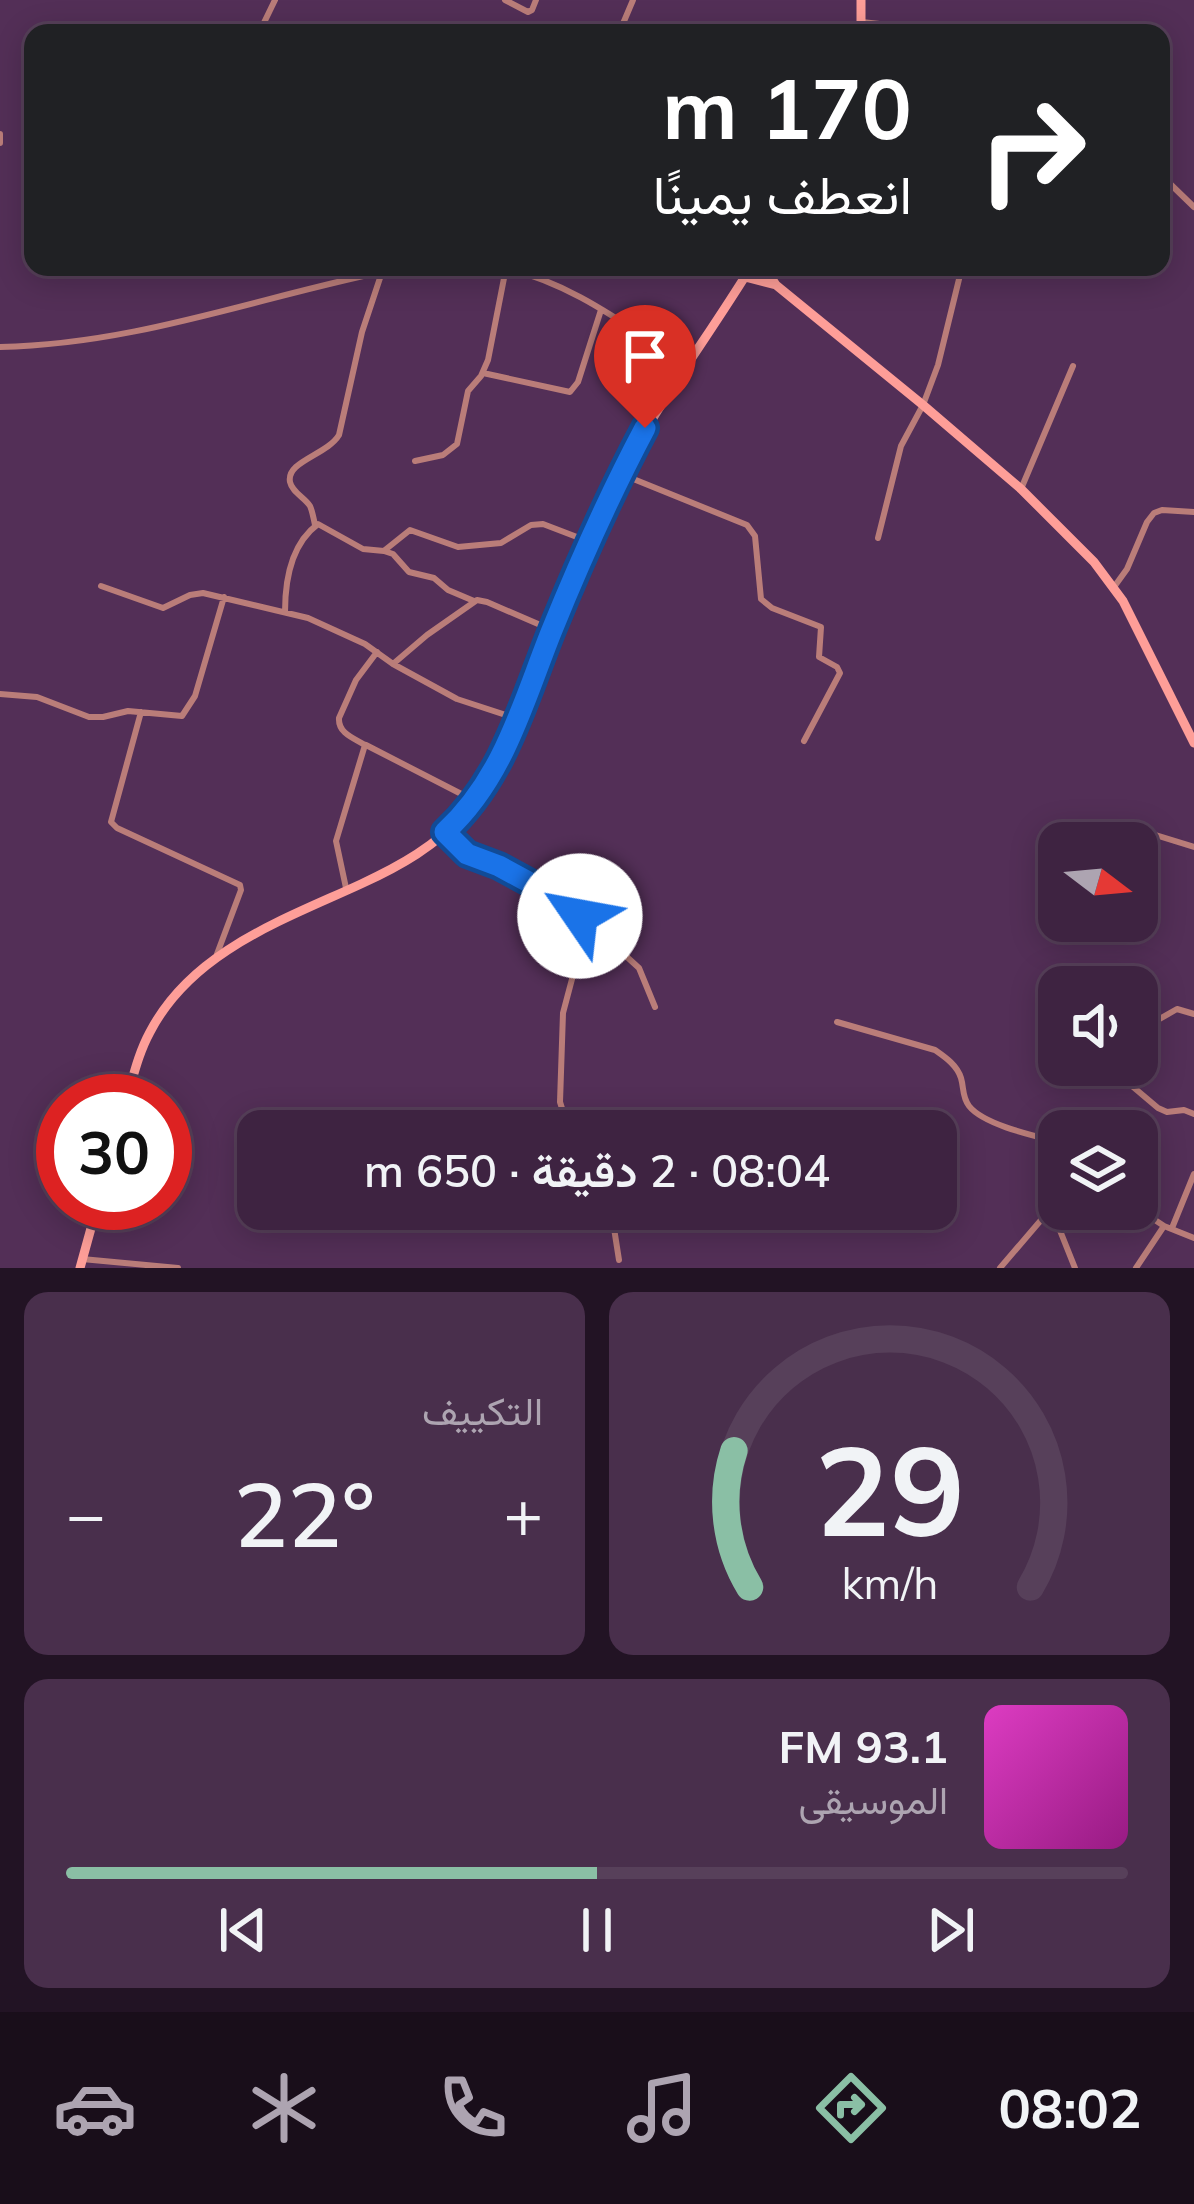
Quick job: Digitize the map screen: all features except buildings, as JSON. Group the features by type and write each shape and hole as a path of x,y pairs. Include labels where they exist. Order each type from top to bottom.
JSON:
{"street":[{"path":"505,0 528,12 536,0"},
{"path":"0,134 0,143"},
{"path":"1170,184 1194,207"},
{"path":"350,276 350,280"},
{"path":"0,347 132,334 366,276"},
{"path":"316,525 311,507 292,487 291,477 297,464 329,449 339,436 362,332 381,276"},
{"path":"415,461 455,447 468,391 483,373 493,340 501,276"},
{"path":"529,276 601,310 686,364"},
{"path":"134,1074 154,1025 177,993 216,957 404,863 445,832 475,801 501,758 621,474 645,428 745,276"},
{"path":"757,276 776,285 923,405 1064,530 1114,586 1194,743"},
{"path":"770,276 776,285"},
{"path":"878,538 901,446 938,365 960,276"},
{"path":"483,373 569,392 578,382 601,310"},
{"path":"1021,489 1073,366"},
{"path":"621,474 747,525 755,536 761,599 821,627 819,656 840,673 804,741"},
{"path":"1114,586 1154,513 1194,512"},
{"path":"384,550 410,530 458,547 501,543 537,524 590,542"},
{"path":"316,525 362,549 384,550 398,557 412,574 434,578 448,590 552,630"},
{"path":"285,612 288,570 316,525"},
{"path":"100,586 163,608 203,593 285,612 340,632 457,699 518,719"},
{"path":"0,694 38,697 89,717 128,711 174,717 187,712 224,597"},
{"path":"392,664 474,601"},
{"path":"377,652 356,680 339,718 344,732 475,801"},
{"path":"141,712 111,822 117,829 240,885 216,957"},
{"path":"347,891 336,842 365,745"},
{"path":"445,832 467,854 499,866 578,912 639,968 655,1007"},
{"path":"1158,836 1194,847"},
{"path":"562,1110 563,1013 575,964 578,912"},
{"path":"1158,1020 1177,1010 1194,1013"},
{"path":"837,1022 935,1050 959,1073 964,1097 973,1111 1038,1136"},
{"path":"1132,1086 1161,1110 1194,1114"},
{"path":"1136,1268 1168,1227 1194,1174"},
{"path":"1158,1221 1194,1238"},
{"path":"1000,1268 1038,1223"},
{"path":"90,1230 81,1264 178,1268"},
{"path":"614,1230 619,1260"},
{"path":"1060,1230 1075,1268"}],"route":[{"path":"580,916 567,903 467,854 445,832 475,801 501,758 606,504 645,428"}]}
